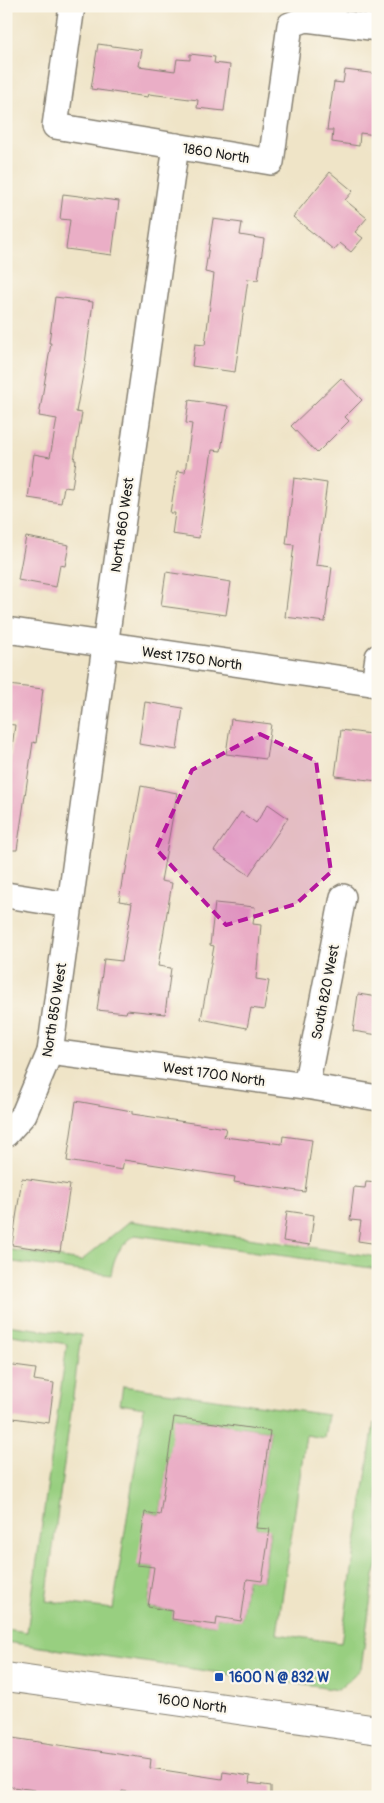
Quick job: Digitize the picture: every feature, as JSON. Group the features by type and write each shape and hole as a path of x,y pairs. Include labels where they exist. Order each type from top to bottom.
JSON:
{"main road":[{"name":"1600 North","path":"6,1677 378,1730"}],"street":[{"name":"1860 North","path":"72,6 55,126 271,162 290,25 306,19 378,28"},
{"name":"North 860 West","path":"69,905 176,146"},
{"name":"West 1750 North","path":"6,630 105,646 376,684"},
{"path":"376,684 378,657"},
{"path":"6,895 69,905"},
{"name":"South 820 West","path":"306,1086 343,897"},
{"name":"North 850 West","path":"6,1134 24,1114 50,1052 69,905"},
{"name":"West 1700 North","path":"50,1052 306,1086 378,1098"}],"highlighted area":[{"path":"260,734 316,761 331,872 296,904 226,925 156,849 192,770"}],"green space":[{"path":"130,1221 378,1257 378,1269 135,1235 118,1252 111,1275 6,1261 6,1249 81,1261"},
{"path":"6,1325 81,1335 46,1601 113,1609 144,1408 120,1404 123,1386 328,1415 324,1438 306,1435 277,1634 341,1643 374,1423 378,1424 378,1565 374,1576 361,1668 354,1676 338,1690 6,1642 6,1629 27,1632 67,1344 6,1334","holes":["175,1417 270,1431 256,1528 270,1530 263,1581 247,1579 241,1620 217,1617 215,1625 173,1619 173,1611 148,1607 154,1567 138,1565 146,1512 160,1515"]}],"building":[{"path":"98,44 142,50 139,66 175,71 177,59 190,60 190,54 215,57 214,63 230,65 224,111 197,108 198,100 149,94 148,97 91,89"},
{"path":"345,70 378,74 378,120 376,135 360,133 359,146 332,142 333,130 327,130 334,82 343,83"},
{"path":"330,172 353,191 345,200 367,218 355,232 363,238 351,252 340,243 334,250 293,217"},
{"path":"63,194 119,201 112,255 66,249 70,220 60,219"},
{"path":"213,219 242,223 240,235 264,239 258,280 248,279 235,372 192,366 195,344 205,345 214,274 205,272"},
{"path":"55,297 93,302 85,364 76,412 82,413 74,460 76,460 72,488 64,487 61,503 28,498 34,454 50,457 57,419 39,416 51,343 49,343"},
{"path":"341,378 362,400 345,417 349,421 317,453 291,426"},
{"path":"189,400 228,406 221,451 212,450 199,538 172,534 175,513 170,513 177,471 185,472 192,424 186,423"},
{"path":"294,478 327,483 316,565 332,567 325,622 285,617 294,545 286,544"},
{"path":"26,537 69,545 65,566 60,565 56,587 18,580"},
{"path":"166,572 231,582 226,615 161,606"},
{"path":"8,685 43,689 36,743 33,742 17,850 6,850 6,770 9,770 15,725 6,724"},
{"path":"145,702 183,708 177,750 139,744"},
{"path":"231,719 271,724 266,759 226,754"},
{"path":"341,730 378,735 378,781 335,776"},
{"path":"141,786 177,793 161,881 172,883 158,966 171,968 165,1014 127,1010 126,1013 97,1010 104,959 122,961 132,903 119,901"},
{"path":"268,804 288,818 249,875 214,851 241,812 256,823"},
{"path":"215,903 255,907 253,924 261,925 256,979 269,981 264,1010 251,1008 247,1028 201,1019 214,946 210,945"},
{"path":"358,994 378,997 378,1035 353,1031"},
{"path":"76,1101 132,1111 132,1114 226,1128 224,1137 282,1144 283,1136 312,1140 305,1192 234,1182 235,1177 124,1160 122,1170 67,1161"},
{"path":"22,1178 70,1185 60,1252 12,1245"},
{"path":"366,1182 378,1183 378,1244 358,1241 361,1221 350,1220 354,1187 365,1188"},
{"path":"287,1211 314,1215 310,1245 283,1241"},
{"path":"6,1365 36,1369 34,1380 54,1383 49,1423 6,1417"},
{"path":"174,1417 270,1431 256,1528 270,1529 262,1581 247,1579 241,1621 217,1617 216,1625 172,1619 173,1611 148,1607 154,1567 137,1565 145,1512 160,1515"},
{"path":"6,1737 151,1759 150,1768 222,1779 223,1772 250,1776 249,1783 271,1786 271,1797 159,1797 122,1791 121,1797 34,1797 35,1790 6,1786"}],"place":[{"name":"1600 N @ 832 W","path":"219,1677"}]}
